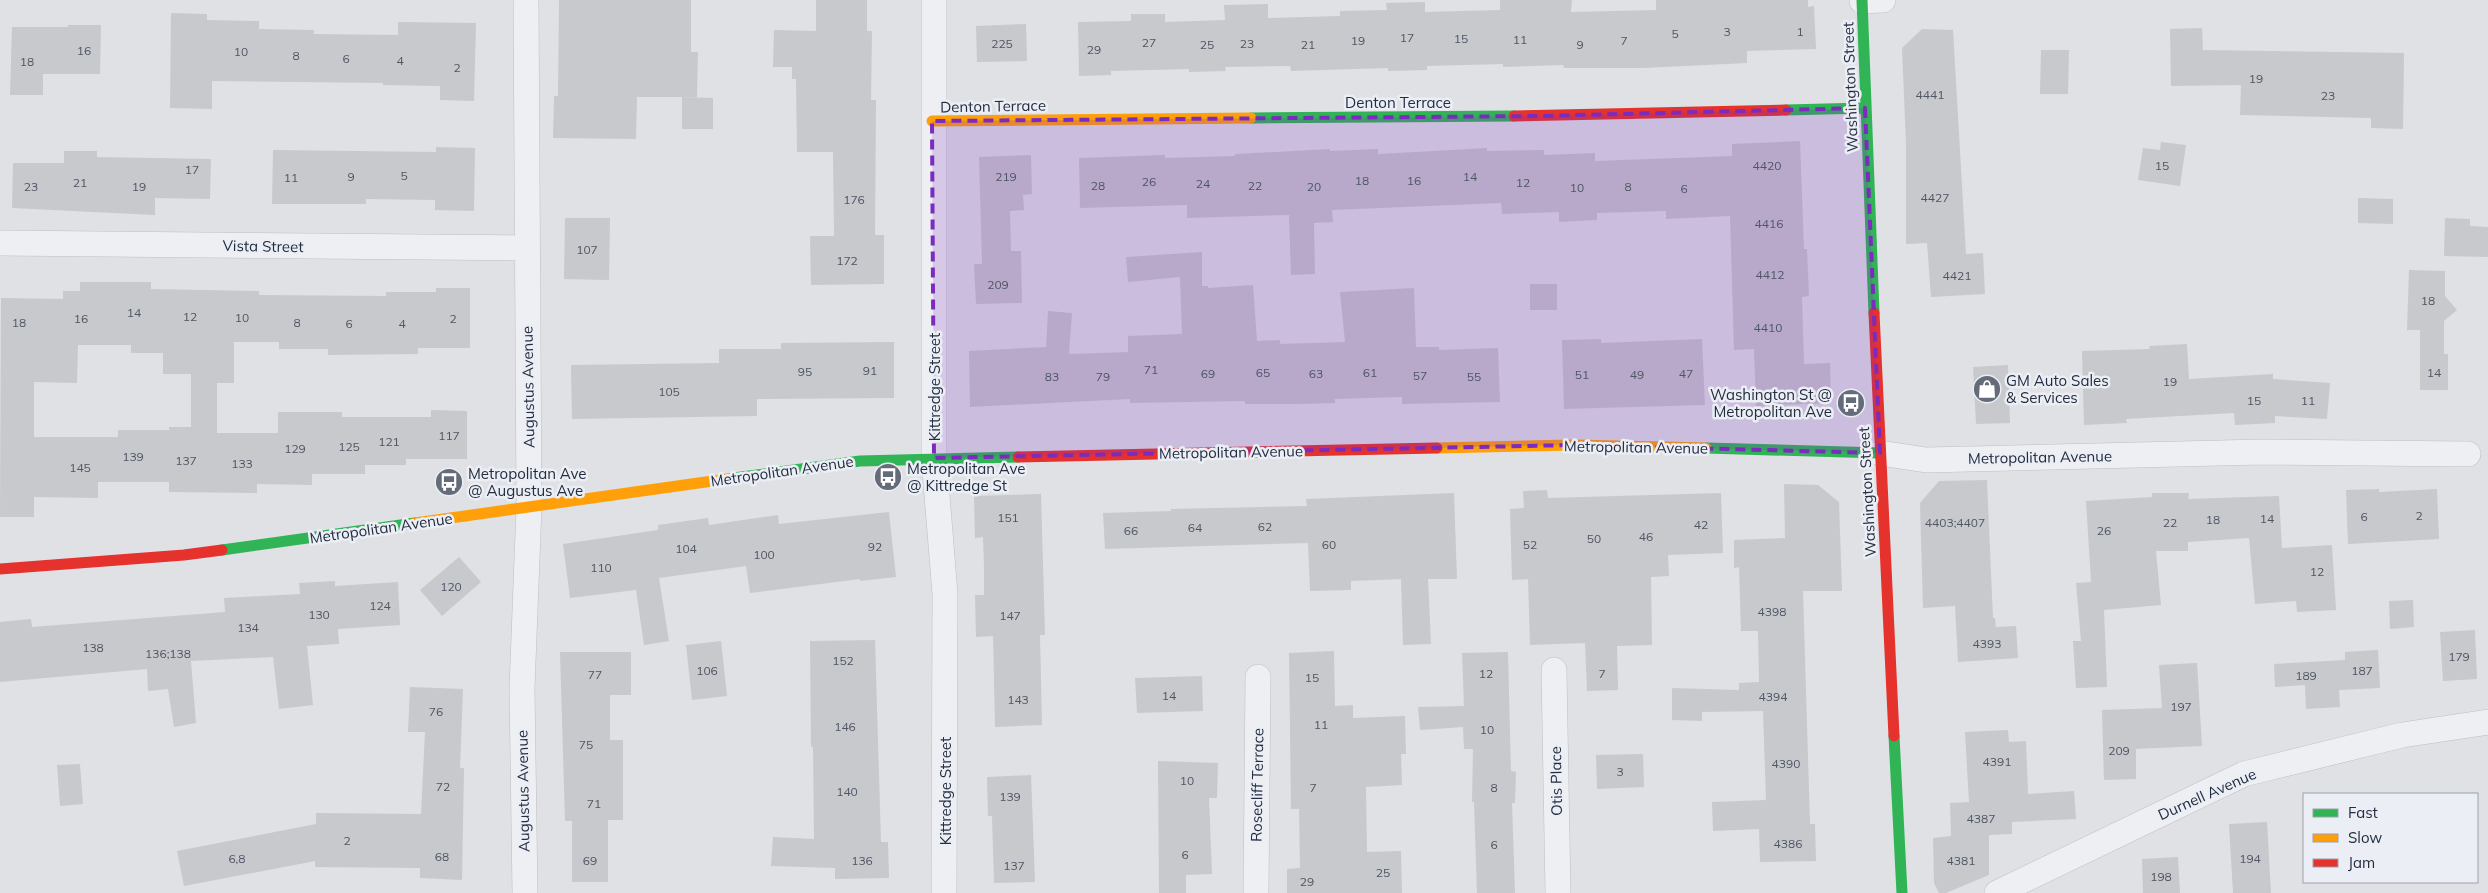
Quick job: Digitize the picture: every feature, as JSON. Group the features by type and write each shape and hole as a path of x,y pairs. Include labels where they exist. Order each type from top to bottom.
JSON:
{"street":[{"name":"Augustus Avenue","path":"524,893 522,688 529,507 526,0"},
{"name":"Kittredge Street","path":"934,0 932,121 934,458 945,594 944,893"},
{"path":"1862,0 1884,0"},
{"name":"Washington Street","path":"1862,0 1880,453 1902,893"},
{"name":"Denton Terrace","path":"932,121 1539,116 1865,108"},
{"name":"Vista Street","path":"0,243 526,248"},
{"name":"Metropolitan Avenue","path":"0,569 184,555 860,461 1574,445 1880,453 1926,460 2262,452 2468,454"},
{"name":"Otis Place","path":"1554,670 1558,893"},
{"name":"Rosecliff Terrace","path":"1256,893 1258,677"},
{"name":"Durnell Avenue","path":"1997,893 2244,774 2402,735 2488,722"}],"highlighted area":[{"path":"1865,108 1880,453 1574,445 934,458 932,121 1539,116"}],"building":[{"path":"559,0 691,0 691,52 698,52 697,97 637,97 636,139 553,138 554,96 558,96"},
{"path":"816,0 867,0 867,31 872,31 871,100 876,100 875,235 884,235 884,284 811,285 810,236 834,236 833,152 797,152 796,79 792,79 792,67 773,67 774,30 816,31"},
{"path":"1500,0 1572,0 1571,12 1656,10 1656,0 1808,0 1808,7 1814,6 1816,49 1747,51 1747,63 1642,68 1564,68 1563,65 1503,67 1503,64 1427,66 1427,70 1388,71 1388,68 1291,71 1290,66 1225,67 1226,71 1189,72 1189,69 1111,71 1111,75 1079,76 1078,22 1131,21 1131,14 1165,14 1165,22 1225,20 1224,5 1268,4 1268,18 1340,16 1340,11 1387,10 1386,3 1425,2 1425,12 1500,10"},
{"path":"171,13 207,14 207,20 259,21 259,29 314,30 314,34 398,35 398,22 476,23 474,101 440,100 440,86 383,85 383,83 212,81 212,109 170,108"},
{"path":"1026,24 1027,61 977,62 976,26"},
{"path":"68,25 101,25 100,74 43,74 43,95 10,95 12,27 68,27"},
{"path":"2202,28 2203,50 2404,53 2403,129 2371,128 2371,118 2240,115 2241,85 2171,86 2170,29"},
{"path":"1922,29 1953,30 1966,254 1983,253 1985,294 1931,297 1927,243 1906,244 1906,144 1902,48"},
{"path":"2041,50 2069,50 2068,94 2040,94"},
{"path":"682,97 713,98 713,129 682,129"},
{"path":"1800,141 1804,249 1807,249 1809,296 1802,297 1804,364 1830,363 1831,403 1756,406 1754,349 1734,350 1730,216 1666,219 1666,211 1597,213 1597,220 1559,222 1559,212 1502,214 1501,203 1332,210 1333,222 1314,223 1315,274 1291,275 1289,215 1187,218 1187,205 1080,208 1079,158 1165,155 1165,158 1235,156 1235,154 1330,149 1330,151 1378,149 1378,154 1487,148 1487,151 1544,150 1544,155 1595,153 1595,161 1732,156 1732,144"},
{"path":"2161,142 2186,145 2180,186 2138,180 2143,148 2160,150"},
{"path":"436,147 475,148 474,211 435,210 435,200 366,199 366,204 272,204 273,150 436,152"},
{"path":"64,151 97,151 97,157 211,159 210,199 155,198 155,215 12,208 13,163 64,163"},
{"path":"1031,155 1032,194 1023,195 1024,210 1010,211 1011,251 1021,251 1022,303 976,304 974,264 982,264 979,157"},
{"path":"2358,198 2393,199 2393,224 2358,223"},
{"path":"565,218 610,218 609,280 564,279"},
{"path":"2445,218 2470,219 2470,226 2488,227 2488,257 2444,256"},
{"path":"1202,252 1202,286 1208,286 1208,288 1253,285 1257,341 1280,340 1280,344 1345,342 1340,292 1414,288 1416,347 1439,347 1439,350 1498,348 1500,402 1402,404 1402,397 1335,399 1335,403 1298,404 1245,404 1245,401 1130,403 1130,399 970,407 969,351 1046,347 1048,311 1072,313 1069,354 1128,352 1128,336 1182,334 1180,277 1128,282 1126,257"},
{"path":"2409,270 2445,271 2445,296 2457,310 2444,321 2444,354 2448,354 2448,390 2420,390 2420,330 2407,330"},
{"path":"80,282 151,282 151,289 259,291 259,295 386,296 386,292 436,292 436,288 470,288 470,348 418,348 418,354 328,355 328,349 279,349 279,342 234,342 234,383 217,383 217,433 278,433 278,412 342,412 342,417 431,417 431,410 467,411 467,459 406,459 406,465 365,465 365,474 312,474 312,485 257,484 257,493 169,492 169,482 98,482 98,498 34,497 34,517 0,517 1,298 63,299 63,291 80,291","holes":["78,345 131,345 131,353 163,353 163,374 191,374 191,427 169,427 169,430 118,430 118,437 34,437 34,382 77,383"]},
{"path":"1530,284 1557,284 1557,310 1530,310"},
{"path":"1601,339 1601,343 1702,339 1705,405 1564,409 1562,340"},
{"path":"894,342 894,398 757,399 757,416 572,419 571,365 719,363 719,349 781,349 781,343"},
{"path":"2187,344 2189,379 2273,374 2273,379 2330,383 2327,419 2275,416 2275,423 2235,425 2234,413 2126,419 2127,423 2084,425 2082,351 2150,349 2149,346"},
{"path":"2008,365 2010,423 1976,424 1973,367"},
{"path":"1987,480 1993,618 1995,618 1996,627 2016,626 2018,658 1958,662 1955,606 1923,608 1920,503 1939,481"},
{"path":"1784,484 1818,485 1839,502 1842,591 1803,591 1810,824 1815,824 1816,861 1760,862 1759,829 1713,831 1712,802 1766,800 1763,711 1702,712 1702,721 1672,720 1672,688 1739,690 1739,683 1759,682 1758,631 1741,631 1739,567 1734,568 1734,540 1785,538"},
{"path":"2379,489 2379,492 2437,489 2439,539 2348,544 2346,490"},
{"path":"1547,490 1548,498 1721,493 1723,553 1668,555 1669,576 1651,577 1652,645 1617,646 1618,690 1587,691 1585,643 1530,645 1528,579 1512,580 1510,509 1524,508 1523,491"},
{"path":"1454,493 1457,579 1428,579 1431,644 1403,645 1401,579 1351,581 1351,590 1310,591 1308,543 1105,549 1103,513 1171,511 1171,509 1307,506 1306,499"},
{"path":"2152,493 2189,493 2188,499 2279,496 2282,548 2332,545 2336,610 2297,612 2296,601 2255,604 2249,538 2188,542 2188,551 2156,551 2161,605 2104,610 2107,687 2076,688 2073,641 2081,641 2076,583 2091,582 2086,501 2152,497"},
{"path":"1041,494 1045,635 1040,635 1042,725 995,727 993,636 976,637 975,595 984,595 984,566 983,537 975,538 974,496"},
{"path":"889,512 896,577 860,581 860,579 750,593 746,566 659,578 669,641 644,645 636,590 570,598 563,544 658,530 658,525 708,518 709,525 778,515 779,524"},
{"path":"459,557 481,582 442,616 420,590"},
{"path":"335,581 335,586 398,582 400,625 338,629 339,644 307,646 313,705 279,709 273,657 191,661 196,723 174,727 168,689 148,691 147,669 0,682 0,622 31,619 32,627 225,612 224,598 300,594 299,583"},
{"path":"2413,600 2414,627 2390,629 2389,601"},
{"path":"2475,630 2477,679 2443,681 2440,632"},
{"path":"875,640 881,842 888,842 889,878 835,879 835,868 771,866 773,837 814,839 810,641"},
{"path":"721,641 727,696 692,700 686,645"},
{"path":"2378,650 2380,688 2339,690 2340,707 2306,709 2305,685 2275,687 2274,664 2345,660 2345,652"},
{"path":"1334,651 1335,706 1353,705 1353,718 1405,716 1406,754 1401,754 1402,785 1366,787 1367,852 1401,851 1402,893 1287,893 1287,869 1300,868 1299,809 1291,809 1289,653"},
{"path":"560,652 631,652 631,695 610,695 610,740 623,740 623,820 608,820 608,882 572,882 572,821 565,821"},
{"path":"1508,652 1511,771 1516,772 1515,803 1512,803 1515,893 1477,893 1474,802 1472,802 1473,749 1464,749 1463,727 1420,730 1418,707 1464,706 1462,653"},
{"path":"2197,663 2202,746 2136,749 2136,779 2104,780 2102,710 2162,708 2159,665"},
{"path":"1202,676 1203,711 1137,713 1135,678"},
{"path":"410,687 463,689 460,768 464,768 462,880 420,878 420,868 315,867 315,861 184,886 177,851 316,824 316,813 421,814 425,732 408,732"},
{"path":"2008,730 2009,742 2026,741 2028,794 2074,791 2076,819 2012,822 2012,834 1989,835 1989,875 1946,893 1939,893 1934,883 1933,838 1951,836 1950,803 1969,802 1965,732"},
{"path":"1643,754 1644,787 1597,789 1596,755"},
{"path":"1158,761 1218,763 1217,798 1209,798 1212,874 1186,875 1186,893 1159,893"},
{"path":"80,764 83,804 60,806 57,765"},
{"path":"1031,775 1035,882 994,883 992,816 988,816 987,777"},
{"path":"2267,822 2271,893 2233,893 2229,824"},
{"path":"2178,857 2180,893 2143,893 2142,859"}],"traffic: fast":[{"path":"1862,0 1874,313"},
{"path":"1786,110 1865,108"},
{"path":"1251,118 1514,116"},
{"path":"1706,448 1880,453"},
{"path":"734,478 860,461 1018,457"},
{"path":"222,550 415,523"},
{"path":"1894,736 1902,893"}],"traffic: slow":[{"path":"932,121 1251,118"},
{"path":"1437,448 1574,445 1706,448"},
{"path":"415,523 734,478"}],"traffic: jam":[{"path":"1514,116 1786,110"},
{"path":"1874,313 1894,736"},
{"path":"1018,457 1437,448"},
{"path":"0,569 184,555 222,550"}],"place":[{"name":"GM Auto Sales & Services","path":"1987,389"},
{"name":"Washington St @ Metropolitan Ave","path":"1851,403"},
{"name":"Metropolitan Ave @ Kittredge St","path":"888,477"},
{"name":"Metropolitan Ave @ Augustus Ave","path":"449,482"}]}
